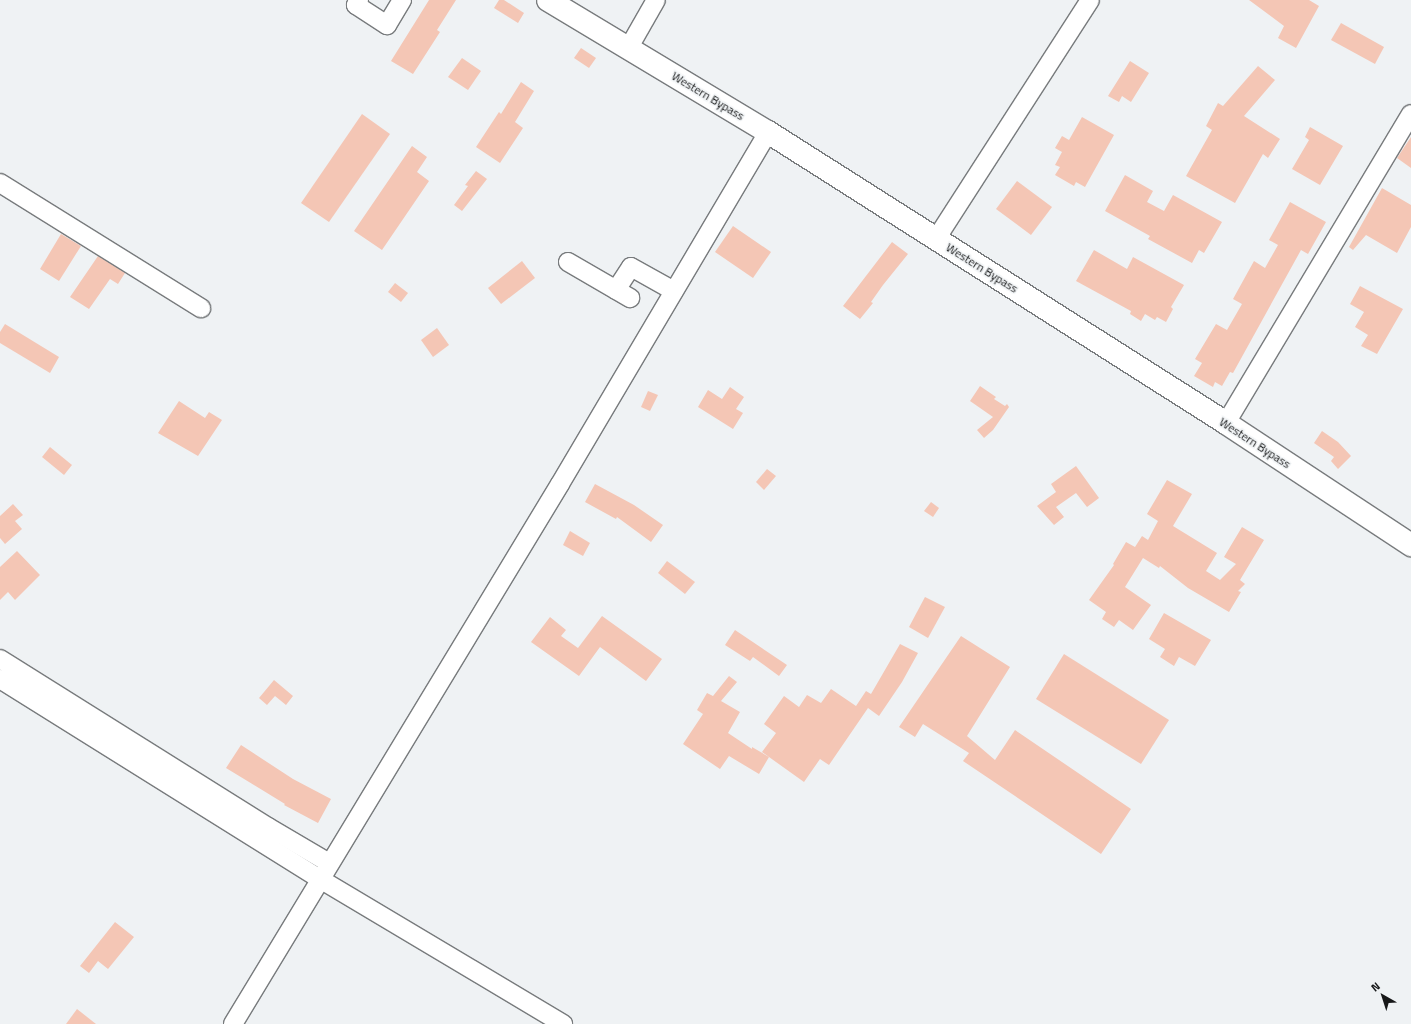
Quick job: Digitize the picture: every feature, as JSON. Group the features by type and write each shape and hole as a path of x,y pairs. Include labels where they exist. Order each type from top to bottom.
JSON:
{"main road":[{"name":"Western Bypass","path":"548,0 768,132 1226,423 1411,545"}],"street":[{"path":"359,0 356,5 388,25 402,0"},
{"path":"628,49 656,0"},
{"path":"936,239 1090,0"},
{"path":"1226,423 1411,114"},
{"path":"233,1024 329,863 560,484 768,132"},
{"path":"0,183 201,308"},
{"path":"568,262 623,294 631,267 674,291"},
{"path":"0,659 268,827 329,863"},
{"path":"0,679 320,879 563,1024"}],"building":[{"path":"429,0 456,0 437,30 440,32 413,74 391,61"},
{"path":"499,0 504,0 524,13 518,23 494,8"},
{"path":"1249,0 1309,0 1319,6 1296,48 1278,38 1284,26"},
{"path":"1341,23 1384,47 1375,64 1331,40"},
{"path":"581,48 596,58 589,68 574,58"},
{"path":"462,58 481,71 468,90 448,77"},
{"path":"1130,61 1149,73 1131,102 1122,96 1119,102 1108,96"},
{"path":"1258,66 1275,80 1244,116 1280,139 1268,158 1263,154 1235,203 1186,176 1212,130 1206,126 1218,103 1223,106"},
{"path":"521,82 534,91 515,122 523,128 500,163 476,147 499,112 501,114"},
{"path":"362,114 390,134 329,222 301,203"},
{"path":"1082,117 1114,135 1085,187 1076,182 1074,186 1055,175 1060,167 1055,165 1062,152 1055,148 1062,136 1069,140"},
{"path":"1310,127 1343,146 1320,185 1292,169 1309,140 1305,137"},
{"path":"1411,137 1411,168 1397,158"},
{"path":"412,146 427,157 417,172 429,181 382,250 354,231"},
{"path":"476,171 487,179 462,211 454,205 468,186 465,185"},
{"path":"1125,175 1153,191 1147,202 1164,211 1173,195 1222,222 1204,253 1199,250 1192,263 1148,239 1150,236 1105,211"},
{"path":"1017,181 1052,207 1031,235 996,209"},
{"path":"1382,188 1411,205 1411,227 1397,253 1366,235 1353,250 1349,247"},
{"path":"1290,202 1326,222 1308,254 1301,250 1233,373 1230,372 1222,386 1215,382 1213,387 1194,376 1202,363 1195,359 1216,324 1227,330 1242,304 1233,299 1254,261 1265,268 1278,245 1269,240"},
{"path":"733,226 771,252 753,278 715,252"},
{"path":"61,234 81,246 59,281 40,269"},
{"path":"892,242 908,254 883,285 871,302 873,303 860,319 843,306"},
{"path":"1094,250 1127,269 1133,257 1184,285 1171,307 1173,309 1166,322 1157,317 1155,320 1145,314 1141,321 1130,314 1131,311 1076,281"},
{"path":"98,256 125,273 118,284 110,279 89,309 70,297"},
{"path":"522,261 535,278 501,304 488,288"},
{"path":"395,283 408,293 401,302 388,292"},
{"path":"1360,286 1403,309 1377,354 1361,346 1368,335 1355,327 1364,312 1350,304"},
{"path":"5,324 59,357 50,373 0,343 0,332"},
{"path":"437,328 449,345 433,357 421,340"},
{"path":"980,386 996,397 994,399 1005,406 1007,404 1009,407 993,430 984,438 977,430 993,417 970,401"},
{"path":"730,387 744,397 736,409 743,413 733,429 698,407 708,390 722,399"},
{"path":"648,391 658,395 650,411 641,407"},
{"path":"179,401 205,418 209,412 222,420 198,456 158,433"},
{"path":"1322,431 1338,442 1351,456 1338,469 1331,461 1334,457 1314,443"},
{"path":"50,447 72,465 64,475 42,457"},
{"path":"1076,466 1099,498 1087,507 1076,493 1056,507 1064,517 1054,525 1037,506 1056,492 1051,484"},
{"path":"767,469 776,476 764,490 756,482"},
{"path":"1167,480 1192,494 1173,526 1217,553 1206,571 1220,580 1236,564 1224,557 1242,527 1264,540 1240,580 1245,584 1238,591 1241,592 1229,612 1188,588 1160,566 1159,568 1143,558 1125,587 1151,605 1133,630 1119,620 1114,627 1102,619 1106,612 1089,600 1114,565 1113,564 1126,542 1135,547 1142,536 1148,540 1158,521 1147,514"},
{"path":"595,484 634,505 663,525 651,542 617,517 616,519 585,502"},
{"path":"931,502 939,508 933,517 924,511"},
{"path":"13,504 23,515 15,521 22,529 5,544 0,538 0,516"},
{"path":"570,531 590,543 583,556 563,545"},
{"path":"17,551 40,575 15,600 8,592 0,600 0,567"},
{"path":"667,561 695,582 685,594 658,573"},
{"path":"925,597 945,607 928,638 909,627"},
{"path":"1164,613 1211,640 1195,666 1179,657 1174,666 1160,657 1165,649 1149,639"},
{"path":"602,616 662,659 646,681 600,647 579,676 531,642 550,617 566,630 561,636 578,648"},
{"path":"735,630 787,665 779,676 753,657 750,661 725,645"},
{"path":"961,636 1010,667 967,736 995,760 1015,730 1131,809 1101,854 963,761 969,753 923,724 915,737 899,727"},
{"path":"900,644 918,653 902,682 879,716 868,708 829,765 820,759 804,782 762,752 776,733 764,724 784,696 799,707 807,695 821,703 831,689 856,706 866,691 871,694"},
{"path":"1064,654 1169,720 1141,764 1036,699"},
{"path":"729,676 737,682 721,701 740,712 728,733 752,749 752,747 769,757 759,774 729,756 720,769 683,744 703,714 697,710 707,693 713,696"},
{"path":"274,680 293,696 286,705 275,696 267,705 259,698"},
{"path":"241,745 293,779 331,799 318,823 284,805 285,804 226,768"},
{"path":"115,922 134,937 108,969 98,961 89,973 80,966"},
{"path":"77,1009 96,1024 66,1024"}]}
